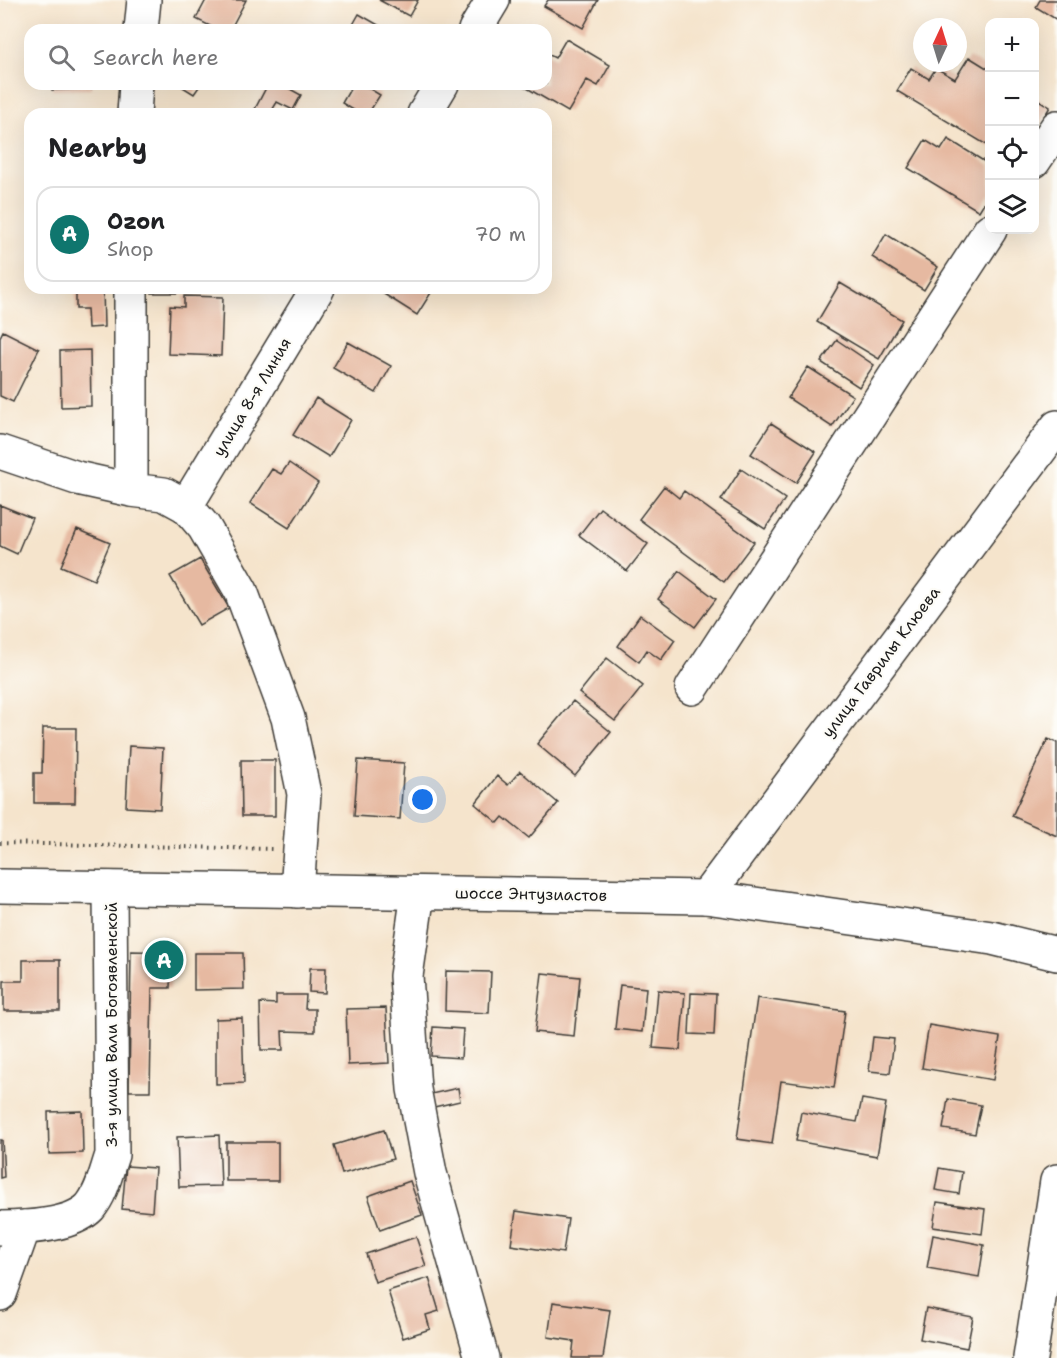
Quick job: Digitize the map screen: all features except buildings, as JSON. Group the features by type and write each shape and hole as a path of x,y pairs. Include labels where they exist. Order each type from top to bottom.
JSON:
{"street":[{"path":"142,24 144,0"},
{"path":"479,24 493,0"},
{"path":"134,108 136,90"},
{"path":"428,108 438,90"},
{"path":"1039,155 1057,127"},
{"path":"692,688 987,234"},
{"path":"131,294 131,490"},
{"name":"улица 8-я Линия","path":"186,506 314,294"},
{"name":"улица Гаврилы Клюева","path":"706,897 1057,426"},
{"path":"0,452 77,478 131,490 164,494 186,506 204,527 241,591 288,718 304,794 297,891"},
{"name":"шоссе Энтузиастов","path":"0,886 706,897 992,938 1057,954"},
{"name":"3-я улица Вали Богоявленской","path":"12,1227 43,1225 67,1220 89,1208 101,1188 112,1155 110,888"},
{"path":"418,893 406,976 414,1089 430,1173 482,1358"},
{"path":"1030,1358 1057,1181"},
{"path":"0,1294 12,1227"}],"path":[{"path":"0,843 300,850"}],"place":[{"name":"Ozon","path":"164,960"}]}
